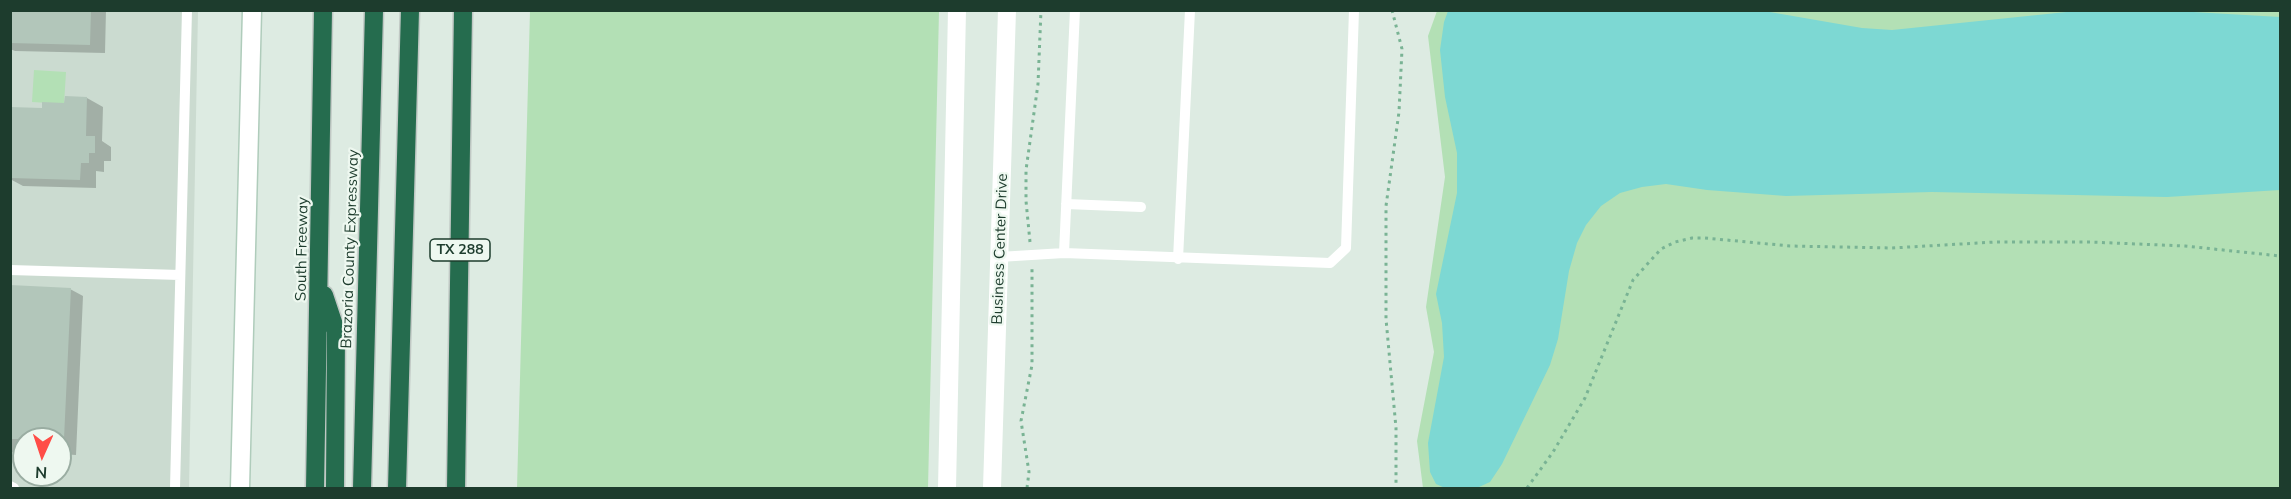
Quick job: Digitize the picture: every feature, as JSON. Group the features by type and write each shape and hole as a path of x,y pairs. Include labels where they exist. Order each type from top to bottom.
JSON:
{"highway":[{"name":"South Freeway","path":"315,489 323,10"},
{"name":"Brazoria County Expressway","path":"362,489 374,10"},
{"path":"398,489 410,10"},
{"name":"TX 288","path":"456,489 463,10"},
{"path":"319,282 336,331 335,489"}],"street":[{"path":"240,489 252,10"},
{"path":"947,489 957,10"},
{"name":"Business Center Drive","path":"992,489 1007,10"}],"lane":[{"path":"175,489 187,10"},
{"path":"1064,253 1075,10"},
{"path":"1178,259 1190,10"},
{"path":"999,257 1064,253 1330,263 1346,248 1354,10"},
{"path":"1066,204 1141,207"},
{"path":"10,270 180,275"},
{"path":"10,486 15,489"}],"path":[{"path":"1392,10 1402,49 1399,112 1386,206 1386,319 1396,428 1396,489"},
{"path":"1527,489 1553,452 1585,398 1633,280 1661,249 1675,242 1705,237 1791,246 1892,248 1995,242 2090,242 2185,246 2280,256"}],"shaded area":[{"path":"10,11 198,11 189,488 11,488"}],"green space":[{"path":"530,11 939,11 928,488 517,488"},
{"path":"1437,11 2280,11 2280,488 1423,488 1417,441 1434,352 1426,307 1445,177 1428,36"},
{"path":"34,70 66,72 64,104 32,102"}],"water":[{"path":"1448,11 1764,11 1862,28 1892,30 2076,11 2176,11 2280,17 2280,190 2167,197 1932,192 1786,196 1707,190 1666,184 1620,193 1601,206 1586,225 1577,243 1569,271 1558,339 1550,365 1502,464 1490,482 1479,487 1445,488 1436,484 1430,472 1428,443 1444,357 1442,323 1436,294 1457,193 1457,153 1445,97 1440,50 1444,22"}],"building":[{"path":"10,10 91,10 90,45 10,43"},
{"path":"65,96 87,97 86,136 95,136 95,153 89,153 89,163 81,163 80,180 10,178 10,107 42,108 42,102 64,103"},
{"path":"10,285 71,288 65,427 12,427 12,439 10,439"}]}
